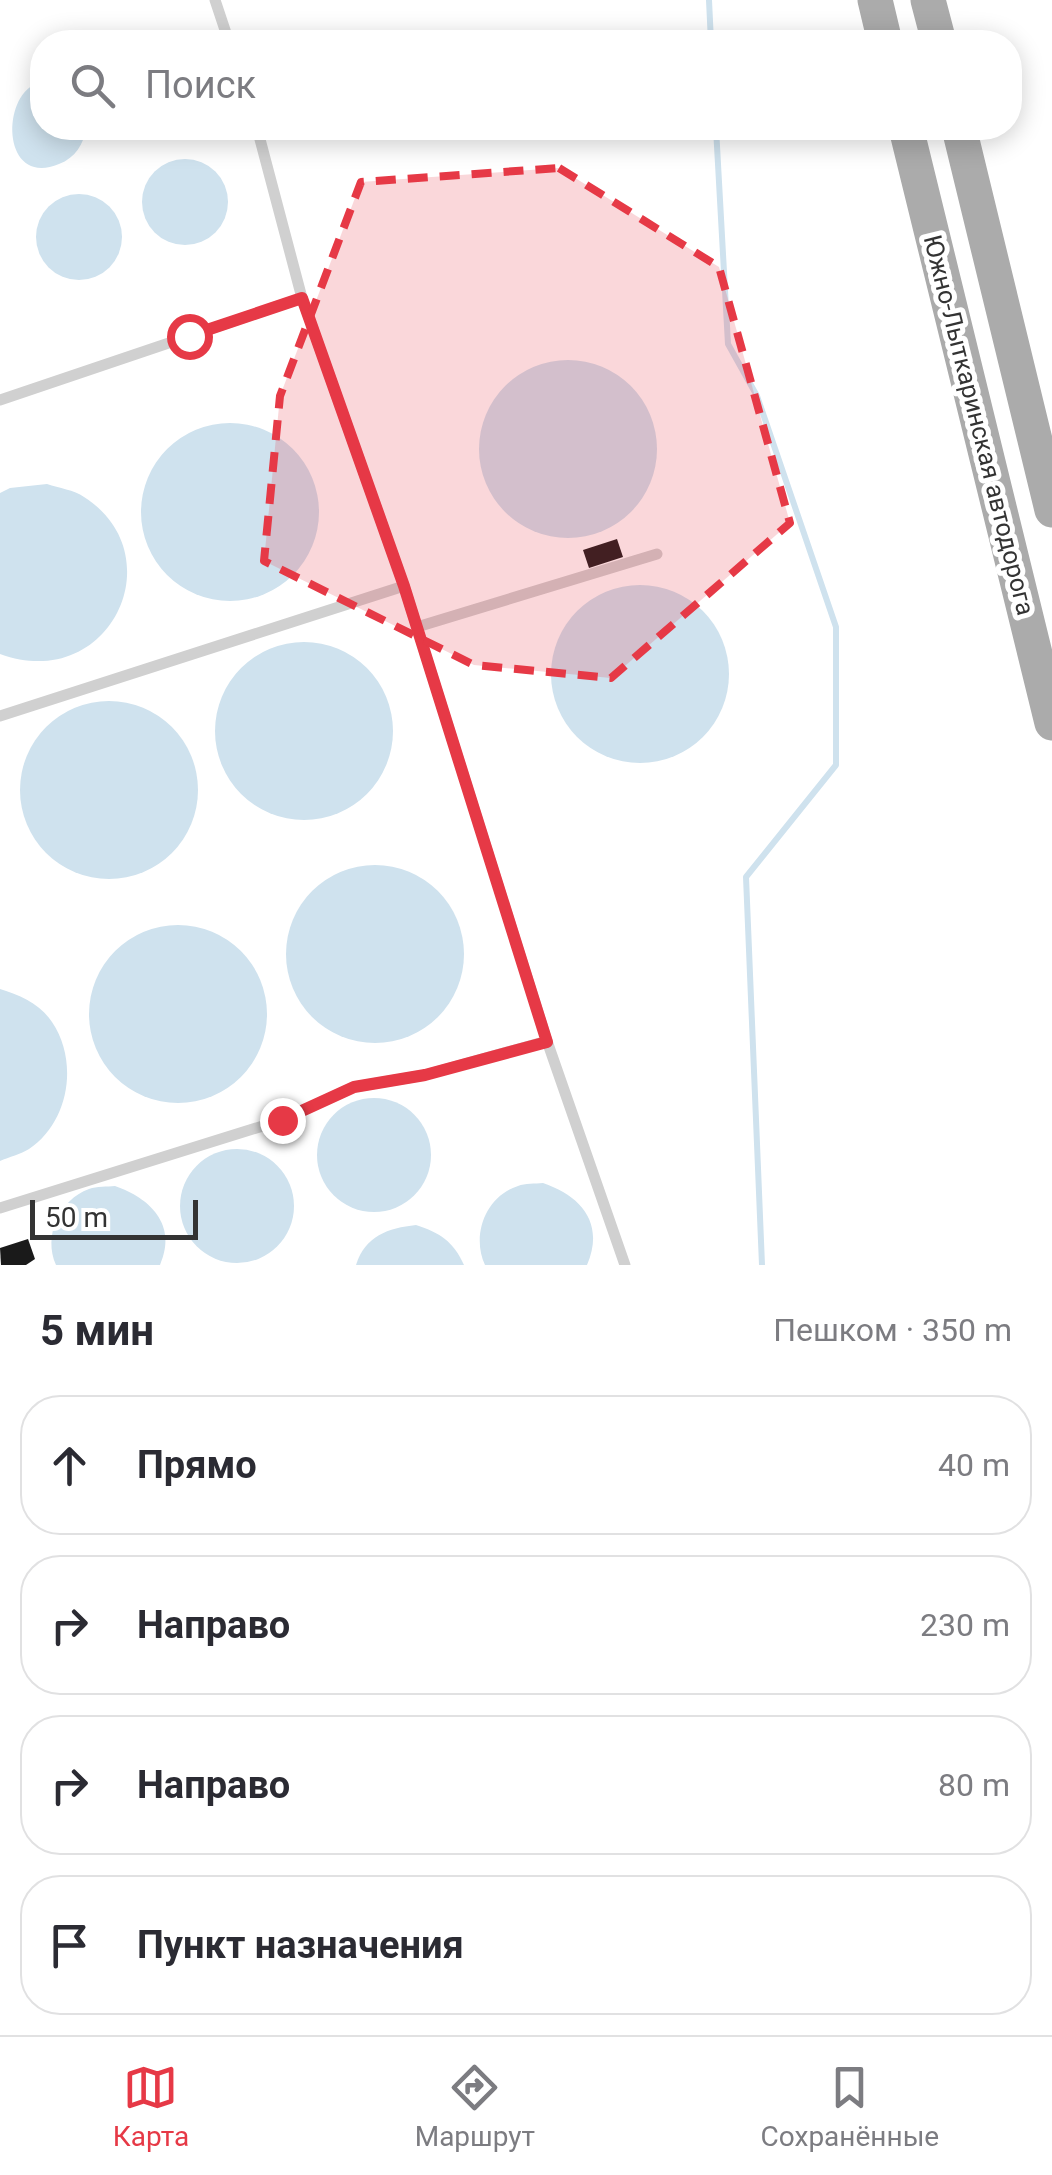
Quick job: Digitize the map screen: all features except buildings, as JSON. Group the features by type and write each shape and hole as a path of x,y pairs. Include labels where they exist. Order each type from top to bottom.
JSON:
{"main road":[{"path":"875,0 882,30"},
{"path":"928,0 936,30"},
{"name":"Южно-Лыткаринская автодорога","path":"909,140 1052,723"},
{"name":"Южно-Лыткаринская автодорога","path":"962,140 1052,510"}],"lane":[{"path":"215,0 225,30"},
{"path":"261,140 302,298 404,586 547,1042 626,1265"},
{"path":"0,400 302,298"},
{"path":"417,628 657,554"},
{"path":"0,716 404,586"},
{"path":"0,1208 282,1120 354,1087 425,1075 547,1042"}],"highlighted area":[{"path":"559,168 719,267 790,523 611,678 474,665 264,561 280,396 361,182"}],"water":[{"path":"28,89 30,140 82,140 74,154 59,164 40,168 26,163 17,151 13,118"},
{"path":"185,159 202,162 216,171 225,185 225,219 216,233 202,242 185,245 168,242 154,233 145,219 142,202 145,185 154,171 168,162"},
{"path":"79,194 96,197 110,206 119,220 119,254 110,268 96,277 79,280 62,277 48,268 39,254 36,237 39,220 48,206 62,197"},
{"path":"568,360 602,367 631,386 650,415 657,449 650,483 631,512 602,531 568,538 534,531 505,512 486,483 479,449 486,415 505,386 534,367"},
{"path":"230,423 264,430 293,449 312,478 319,512 312,546 293,575 264,594 230,601 196,594 167,575 148,546 141,512 148,478 167,449 196,430"},
{"path":"47,484 84,497 111,522 125,552 126,583 117,612 99,637 72,654 39,661 0,654 0,493 10,488"},
{"path":"640,585 674,592 703,611 722,640 729,674 722,708 703,737 674,756 640,763 606,756 577,737 558,708 551,674 558,640 577,611 606,592"},
{"path":"304,642 338,649 367,668 386,697 393,731 386,765 367,794 338,813 304,820 270,813 241,794 222,765 215,731 222,697 241,668 270,649"},
{"path":"109,701 143,708 172,727 191,756 198,790 191,824 172,853 143,872 109,879 75,872 46,853 27,824 20,790 27,756 46,727 75,708"},
{"path":"375,865 409,872 438,891 457,920 464,954 457,988 438,1017 409,1036 375,1043 341,1036 312,1017 293,988 286,954 293,920 312,891 341,872"},
{"path":"178,925 212,932 241,951 260,980 267,1014 260,1048 241,1077 212,1096 178,1103 144,1096 115,1077 96,1048 89,1014 96,980 115,951 144,932"},
{"path":"0,989 29,1001 52,1022 65,1055 67,1073 61,1107 43,1137 29,1149 0,1161"},
{"path":"374,1098 396,1103 414,1115 426,1133 431,1155 426,1177 414,1195 396,1207 374,1212 352,1207 334,1195 322,1177 317,1155 322,1133 334,1115 352,1103"},
{"path":"237,1149 259,1154 277,1166 289,1184 294,1206 289,1228 277,1246 259,1258 237,1263 215,1258 197,1246 185,1228 180,1206 185,1184 197,1166 215,1154"},
{"path":"543,1183 568,1195 586,1213 593,1236 587,1265 485,1265 481,1229 490,1207 507,1191"},
{"path":"115,1186 139,1198 157,1215 165,1237 160,1265 56,1265 51,1242 62,1210 89,1189"},
{"path":"416,1225 445,1239 464,1265 356,1265 365,1247 379,1235"}],"waterway":[{"path":"709,0 710,30"},
{"path":"717,140 728,344 757,396 836,627 836,765 746,877 762,1265"}],"route":[{"path":"189,336 302,298 404,586 547,1042 425,1075 354,1087 282,1120"}]}
